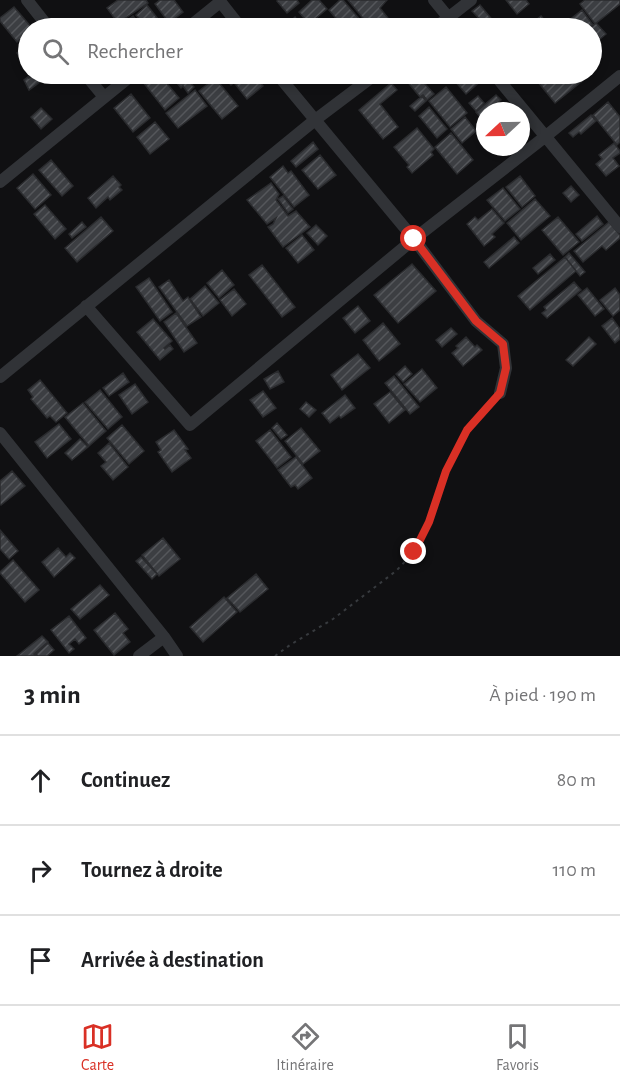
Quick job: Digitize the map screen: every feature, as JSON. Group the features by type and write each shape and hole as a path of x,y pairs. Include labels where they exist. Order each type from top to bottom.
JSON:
{"street":[{"path":"27,0 41,18"},
{"path":"434,0 448,18 471,0"},
{"path":"199,18 219,1 233,18"},
{"path":"86,306 190,425 414,239 620,76"},
{"path":"93,84 104,97"},
{"path":"0,182 120,84"},
{"path":"286,84 414,239 476,321 503,344 506,368 500,393"},
{"path":"0,377 315,120 363,84"},
{"path":"502,84 620,227"},
{"path":"0,433 177,656"},
{"path":"139,656 164,637"}],"path":[{"path":"275,656 333,620 396,571 414,552 429,522 446,471 467,430 500,393"}],"building":[{"path":"118,0 146,0 148,3 126,18 114,18 107,8"},
{"path":"160,0 174,0 183,12 175,18 165,18 155,4"},
{"path":"278,0 297,0 299,3 287,13"},
{"path":"312,0 319,0 327,9 316,18 304,18 299,12"},
{"path":"343,0 358,18 336,18 329,10"},
{"path":"348,0 387,0 380,8 388,18 363,18"},
{"path":"506,0 526,0 529,4 517,14"},
{"path":"585,0 620,0 620,4 602,18 590,18 580,4"},
{"path":"147,5 157,18 139,18 136,15"},
{"path":"480,5 491,18 479,18 472,11"},
{"path":"14,7 23,18 18,18 17,42 0,21 0,18"},
{"path":"582,10 588,18 572,18"},
{"path":"26,84 37,84 29,90"},
{"path":"145,84 167,84 179,98 165,110"},
{"path":"178,84 191,84 194,87 188,93 183,86 181,88"},
{"path":"208,84 220,84 238,106 222,119 199,91"},
{"path":"235,84 261,84 263,86 247,99"},
{"path":"390,84 397,90 380,104 398,127 383,139 359,110"},
{"path":"409,84 425,84 434,94 427,100 423,95 420,97"},
{"path":"457,84 477,84 466,94"},
{"path":"540,84 579,84 555,103"},
{"path":"446,87 467,113 450,127 429,101"},
{"path":"195,90 207,106 178,128 166,113"},
{"path":"131,94 150,118 133,132 114,108"},
{"path":"496,95 501,100 499,102 488,102"},
{"path":"422,96 426,101 415,111 410,106"},
{"path":"478,96 483,102 476,102 476,111 469,103"},
{"path":"608,102 620,117 620,142 617,145 593,115"},
{"path":"429,107 447,129 437,138 419,116"},
{"path":"41,108 52,119 41,129 31,117"},
{"path":"591,115 596,121 581,134 579,132 573,137 569,133"},
{"path":"465,117 476,131 462,143 451,129"},
{"path":"155,122 169,139 150,154 137,137"},
{"path":"417,128 434,149 431,152 433,155 412,173 407,167 409,165 394,147"},
{"path":"451,133 473,160 457,174 435,147"},
{"path":"313,142 318,149 296,167 291,161"},
{"path":"614,143 620,153 613,158 619,166 606,176 596,164 602,159 599,155"},
{"path":"320,155 336,175 318,189 302,170"},
{"path":"51,160 73,186 62,196 39,170"},
{"path":"283,166 288,173 291,171 309,195 294,207 270,177"},
{"path":"33,174 51,195 35,209 17,188"},
{"path":"113,176 121,185 119,187 122,190 110,200 108,197 96,208 88,198"},
{"path":"520,176 535,196 522,207 506,187"},
{"path":"271,183 279,194 276,200 288,216 296,211 310,227 283,247 268,227 276,218 267,224 247,200"},
{"path":"571,186 579,195 571,202 563,193"},
{"path":"503,188 520,209 505,221 487,200"},
{"path":"283,196 293,209 288,213 278,199"},
{"path":"535,199 550,216 521,240 507,223"},
{"path":"45,205 66,229 55,239 34,214"},
{"path":"492,209 504,223 492,234 495,237 484,246 467,224 475,217 478,220"},
{"path":"597,216 603,224 582,241 576,234"},
{"path":"101,217 113,231 77,262 65,248"},
{"path":"558,217 579,242 563,255 542,230"},
{"path":"82,222 86,227 72,238 69,234"},
{"path":"609,222 620,238 606,250 602,246 583,262 574,251"},
{"path":"316,225 327,236 318,245 307,233"},
{"path":"302,235 314,250 298,263 286,248"},
{"path":"514,237 519,243 489,268 484,262"},
{"path":"569,253 585,272 580,276 565,257"},
{"path":"550,254 555,260 538,274 533,268"},
{"path":"565,257 576,271 530,310 518,296"},
{"path":"412,264 436,291 398,323 374,295"},
{"path":"262,265 295,307 282,317 249,275"},
{"path":"222,270 234,285 219,298 207,283"},
{"path":"149,278 172,312 160,321 136,287"},
{"path":"169,280 183,301 188,297 201,317 187,326 159,287"},
{"path":"574,282 581,290 547,318 542,313 546,310 544,307"},
{"path":"205,286 219,303 203,316 190,299"},
{"path":"587,288 604,309 595,316 578,295"},
{"path":"615,288 620,295 620,310 613,316 600,300"},
{"path":"234,289 246,304 232,316 220,300"},
{"path":"358,306 370,321 355,333 343,318"},
{"path":"176,313 197,343 184,352 164,322"},
{"path":"612,318 620,329 620,339 615,343 602,326"},
{"path":"153,319 172,341 164,348 170,345 173,349 160,360 137,332"},
{"path":"383,323 400,344 379,361 363,340"},
{"path":"451,328 457,334 442,347 436,340"},
{"path":"466,337 475,347 477,345 482,350 463,366 452,353"},
{"path":"589,337 596,344 573,366 566,360"},
{"path":"358,354 370,368 342,390 331,375"},
{"path":"405,366 412,374 403,382 396,374"},
{"path":"422,369 437,388 420,402 404,384"},
{"path":"278,371 284,382 270,389 264,379"},
{"path":"123,373 129,382 109,396 103,388"},
{"path":"394,376 419,407 410,414 385,383"},
{"path":"40,380 67,413 56,422 50,416 47,418 31,399 33,397 28,390"},
{"path":"135,384 148,402 132,414 119,395"},
{"path":"100,390 122,417 108,429 85,402"},
{"path":"263,391 276,408 263,417 250,400"},
{"path":"390,392 405,410 389,423 374,404"},
{"path":"345,395 355,408 330,423 322,413"},
{"path":"306,402 316,410 309,417 300,409"},
{"path":"83,403 106,431 89,446 65,417"},
{"path":"277,423 287,435 281,439 272,428"},
{"path":"59,424 71,439 47,458 35,442"},
{"path":"122,425 144,451 129,464 107,438"},
{"path":"301,428 320,451 303,464 285,441"},
{"path":"174,430 188,449 185,450 191,458 172,472 158,452 161,450 156,442"},
{"path":"270,430 291,457 277,468 256,441"},
{"path":"80,439 88,447 72,460 65,453"},
{"path":"109,443 128,467 113,480 101,466 106,462 98,453"},
{"path":"296,457 312,478 298,489 295,485 291,487 278,470"},
{"path":"12,471 25,486 1,505 0,481"},
{"path":"0,530 18,551 9,559 0,549"},
{"path":"163,538 180,559 159,576 142,555"},
{"path":"58,548 66,557 70,553 75,558 54,577 42,562"},
{"path":"141,557 157,574 152,579 136,561"},
{"path":"13,560 39,590 25,602 0,573"},
{"path":"256,574 268,589 240,612 227,598"},
{"path":"100,585 109,595 80,619 71,609"},
{"path":"224,597 237,612 203,642 190,627"},
{"path":"115,613 128,629 123,633 130,642 114,655 94,630"},
{"path":"69,616 86,638 79,644 75,639 69,644 74,649 69,653 51,630"},
{"path":"42,636 48,642 34,654 36,656 17,656"},
{"path":"48,643 54,650 47,656 38,656 36,654"}],"route":[{"path":"414,239 476,321 503,344 506,368 500,393 467,430 446,471 429,522 414,552"}]}
